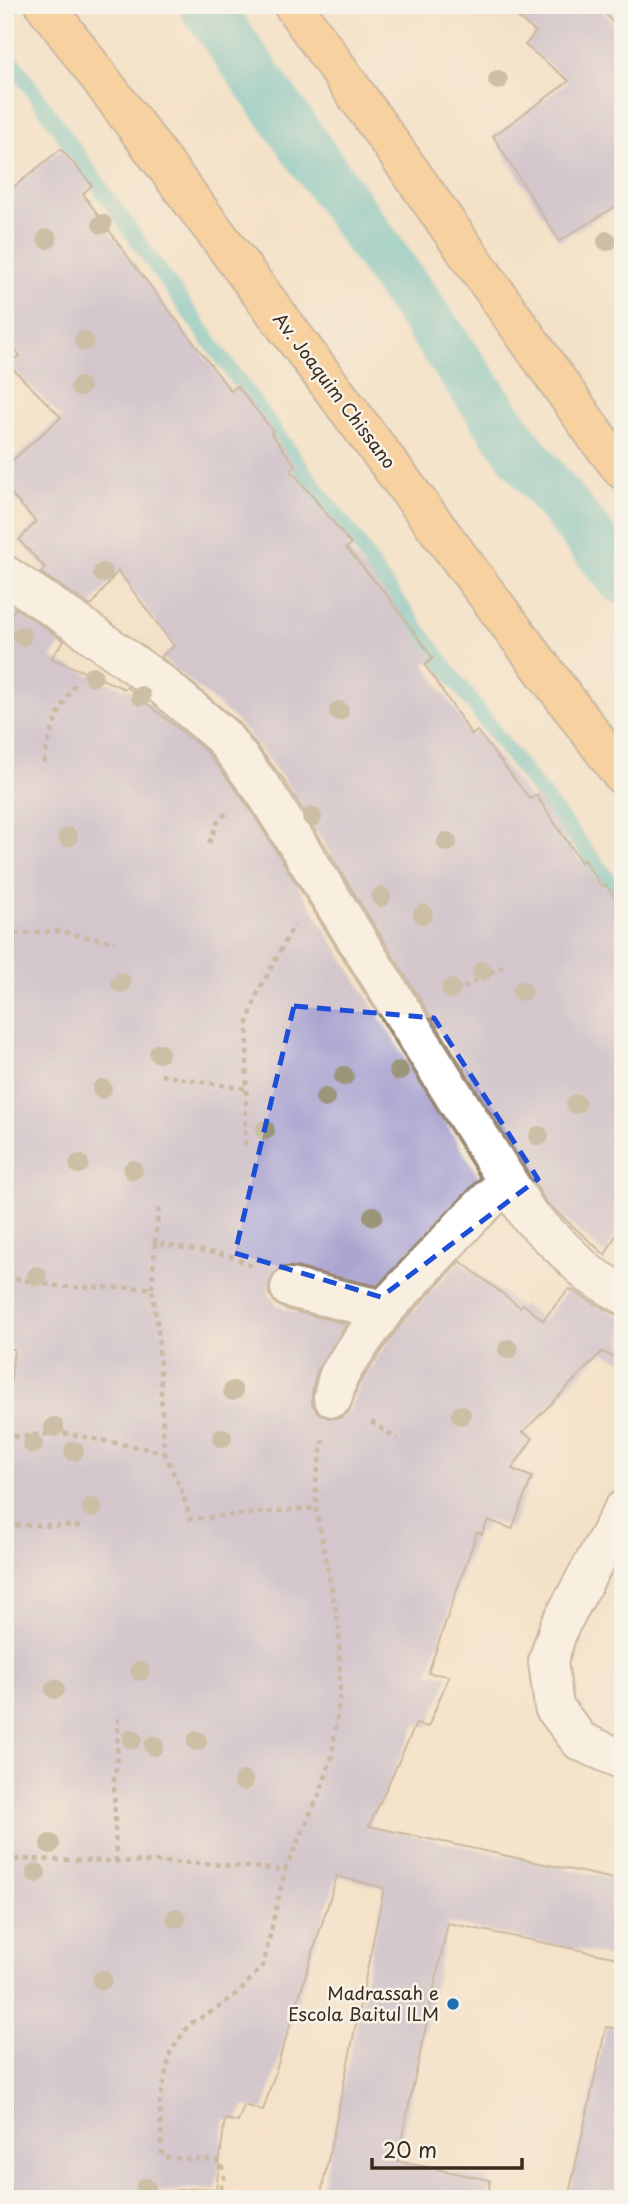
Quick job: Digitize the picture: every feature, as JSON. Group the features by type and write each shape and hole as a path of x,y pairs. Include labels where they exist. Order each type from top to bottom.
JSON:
{"main road":[{"name":"Av. Joaquim Chissano","path":"45,5 623,776"},
{"path":"293,5 599,440 623,470"}],"street":[{"path":"5,575 104,642 160,684 223,737 265,792 529,1216 589,1274 623,1294"},
{"path":"333,1397 338,1377 346,1362 384,1310 506,1183"},
{"path":"290,1288 384,1310"},
{"path":"623,1510 559,1628 548,1661 554,1707 580,1741 623,1760"}],"path":[{"path":"44,763 46,748 62,704 104,642"},
{"path":"245,1145 248,1022 257,994 295,924 323,885"},
{"path":"5,934 57,931 115,942"},
{"path":"406,1020 505,965"},
{"path":"162,1075 247,1089"},
{"path":"159,1205 152,1288 158,1330 164,1452 183,1494 190,1519 316,1508"},
{"path":"155,1243 231,1256 290,1288"},
{"path":"5,1277 63,1287 152,1288"},
{"path":"218,2199 224,2178 221,2161 162,2157 160,2102 170,2053 189,2024 218,2008 242,1989 263,1965 285,1870 321,1790 332,1756 340,1694 339,1627 316,1508 316,1480 333,1397"},
{"path":"5,1437 63,1433 164,1452"},
{"path":"5,1525 81,1526"},
{"path":"116,1862 114,1779 118,1718"},
{"path":"5,1862 19,1859 199,1863 285,1870"}],"highlighted area":[{"path":"294,1006 434,1018 538,1179 381,1297 235,1253"}],"building":[{"path":"502,5 598,5 623,35 623,202 559,241 493,136 569,81 525,45 536,32"},
{"path":"61,149 92,185 83,194 131,261 231,391 237,386 273,431 271,433 296,466 291,470 351,544 346,548 386,594 433,658 425,665 472,735 477,731 530,799 536,795 581,862 584,860 602,887 606,885 623,908 623,1222 605,1255 546,1202 284,780 237,721 161,657 174,646 118,571 91,606 41,573 45,568 19,540 36,522 5,487 5,467 61,417 6,362 20,356 5,334 5,194"},
{"path":"16,608 64,641 51,658 125,689 127,687 207,752 247,804 480,1178 377,1286 295,1267 283,1267 274,1274 269,1284 269,1294 276,1304 285,1309 347,1324 317,1371 312,1404 317,1412 328,1418 340,1418 349,1412 358,1385 401,1324 460,1261 520,1307 523,1304 543,1320 569,1289 612,1313 623,1316 623,1361 602,1352 523,1432 533,1438 512,1469 532,1477 512,1529 488,1520 482,1534 477,1532 428,1673 449,1676 428,1727 416,1724 369,1826 623,1881 623,1959 448,1923 397,2161 490,2180 488,2199 320,2199 384,1888 337,1876 263,2111 244,2105 238,2122 225,2119 216,2189 197,2188 104,2199 15,2199 5,2172 5,1427 14,1349 5,1349 5,623"},
{"path":"606,2027 623,2029 623,2199 568,2199"}],"waterway":[{"path":"205,5 522,454 623,579"},
{"path":"5,51 150,258 356,540 378,575 506,748 623,898"}],"place":[{"name":"Madrassah e Escola Baitul ILM","path":"453,2004"}]}
